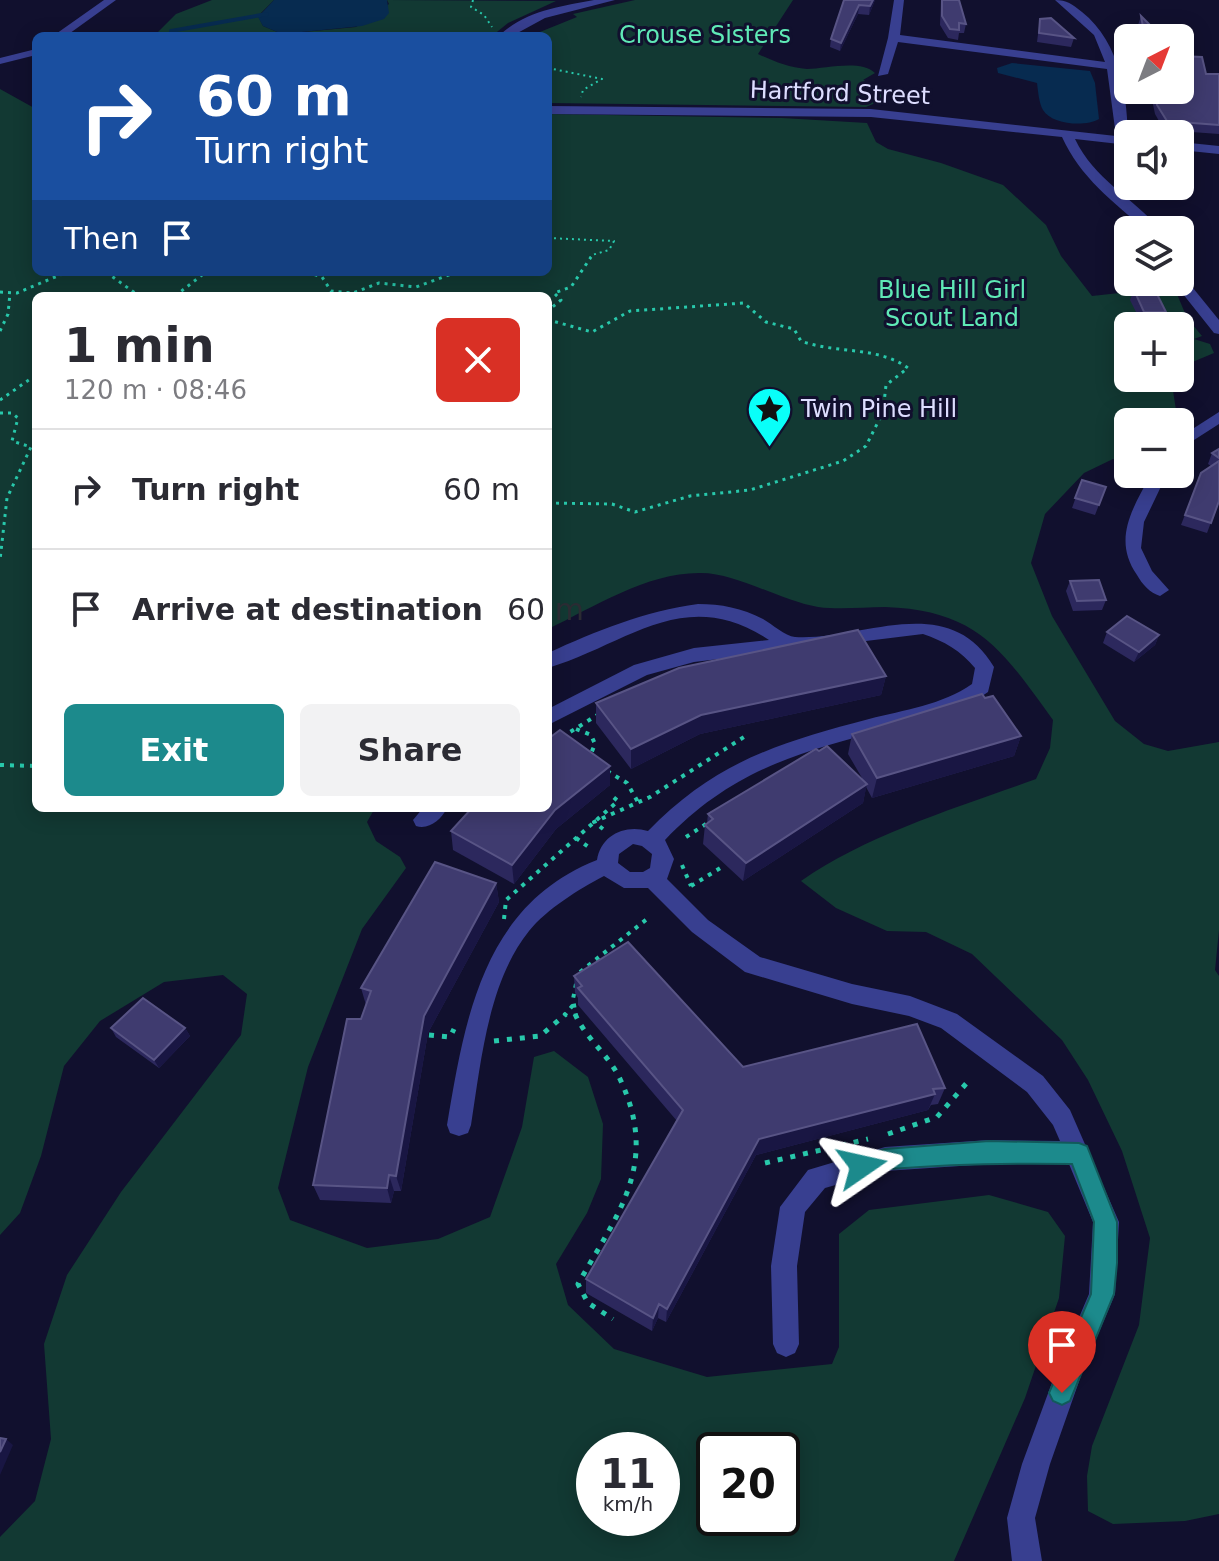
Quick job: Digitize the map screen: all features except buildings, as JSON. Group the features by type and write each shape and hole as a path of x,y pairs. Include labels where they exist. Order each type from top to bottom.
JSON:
{"street":[{"path":"65,32 111,0"},
{"path":"510,32 541,16 610,0"},
{"path":"882,74 894,38 899,0"},
{"path":"1060,0 1098,32 1108,55 1121,120"},
{"path":"894,38 1109,66"},
{"path":"0,49 32,54"},
{"path":"0,61 32,55"},
{"name":"Hartford Street","path":"554,110 871,113 1114,140"},
{"path":"1067,136 1077,157 1094,178 1138,216"},
{"path":"1194,147 1219,150"},
{"path":"1192,296 1219,330"},
{"path":"1194,434 1219,417"},
{"path":"1152,488 1138,515 1130,550 1139,571 1160,590"},
{"path":"552,659 618,629 691,612 721,610 768,629 790,645"},
{"path":"552,716 641,670 694,655 923,628 947,635 971,648 985,667 981,687 954,704 773,752 726,776 690,802 652,840"},
{"path":"633,836 652,840 664,859 659,873 652,878 642,882 621,879 608,865 609,849 615,842 633,836"},
{"path":"459,1125 476,1039 502,956 521,925 534,913 582,877 608,865"},
{"path":"652,878 700,926 753,965 852,994 910,1006 949,1021 1035,1084 1062,1118 1106,1222 1102,1294 1070,1369 1036,1464 1021,1518 1027,1561"},
{"path":"786,1344 784,1266 793,1207 817,1178 885,1159 989,1152 1079,1153"}],"path":[{"path":"473,0 471,7 484,15 493,32"},
{"path":"552,69 602,79 583,90 581,98 554,110"},
{"path":"552,238 614,241 609,250 592,255 571,287 554,293 561,300 552,307"},
{"path":"0,292 10,293 60,276"},
{"path":"112,276 134,292"},
{"path":"180,292 201,276"},
{"path":"319,276 331,291 342,292"},
{"path":"356,292 379,283 416,287 446,276"},
{"path":"0,331 8,314 10,293"},
{"path":"552,322 592,332 630,311 744,303 766,322 794,329 801,341 825,349 865,351 897,361 908,368 886,385 883,412 866,446 843,461 750,490 690,496 635,512 612,504 552,503"},
{"path":"0,400 32,378"},
{"path":"0,413 12,413 18,418 12,441 31,447 25,467 6,499 4,546 0,560"},
{"path":"560,738 605,711"},
{"path":"572,729 582,729 591,735 595,744 589,759"},
{"path":"605,831 594,822 609,819 744,737"},
{"path":"0,765 9,763 23,769 32,767"},
{"path":"601,767 627,783 638,802"},
{"path":"679,841 718,817"},
{"path":"680,852 681,864 692,889 722,867"},
{"path":"613,1319 588,1303 578,1284 631,1190 637,1136 619,1077 579,1024 571,998 580,973 647,919"},
{"path":"492,1041 531,1039 549,1034 573,1005"},
{"path":"886,1135 931,1124 950,1106 971,1078"},
{"path":"765,1163 871,1138"}],"green space":[{"path":"212,0 274,0 258,16 263,26 277,32 158,32 176,14"},
{"path":"387,0 556,1 508,23 497,32 303,32 356,27 389,4"},
{"name":"Crouse Sisters","path":"635,0 793,0 758,54 800,68 861,66 875,73 863,80 890,90 887,98 866,107 552,103 552,32 540,32 577,17 573,14"},
{"name":"Blue Hill Girl Scout Land","path":"0,89 32,107 32,276 552,276 552,114 782,118 867,123 876,142 888,149 941,163 1003,185 1046,225 1061,256 1092,296 1114,294 1114,296 1178,296 1184,312 1114,312 1114,392 1173,392 1176,408 1114,408 1114,459 1084,473 1045,514 1031,563 1052,616 1115,721 1144,744 1168,751 1219,742 1219,930 1215,970 1219,976 1219,1514 1185,1521 1113,1524 1088,1511 1087,1476 1092,1446 1139,1325 1150,1238 1122,1151 1088,1080 1062,1040 972,954 926,932 887,931 836,908 801,881 884,835 1036,779 1050,748 1053,720 1019,674 985,639 943,616 917,610 818,607 729,577 701,573 681,574 641,584 552,627 552,292 32,292 32,812 373,812 367,822 376,841 400,857 406,868 362,929 308,1067 278,1188 290,1220 367,1248 438,1239 490,1217 522,1127 534,1057 554,1051 588,1077 603,1124 601,1179 587,1213 556,1264 568,1305 614,1349 707,1377 832,1364 839,1347 839,1234 869,1210 989,1195 1048,1212 1065,1236 1059,1298 1025,1398 954,1561 0,1561 0,1537 35,1501 51,1439 44,1344 67,1275 121,1192 241,1035 247,994 223,975 164,982 100,1021 64,1066 41,1156 20,1213 0,1235"},
{"path":"1194,326 1202,336 1194,339"},
{"path":"1194,339 1210,344 1214,353 1194,361"}],"water":[{"path":"274,0 387,0 389,13 384,19 362,26 302,32 277,32 263,26 258,17"},
{"path":"1012,63 1090,71 1095,83 1099,119 1070,123 1047,115 1041,104 1037,83 998,73 997,68"}],"waterway":[{"path":"171,31 267,14"}],"place":[{"name":"Twin Pine Hill","path":"770,448"}],"route":[{"path":"862,1166 885,1159 989,1152 1079,1153 1106,1222 1105,1263 1102,1294 1062,1393"}]}
